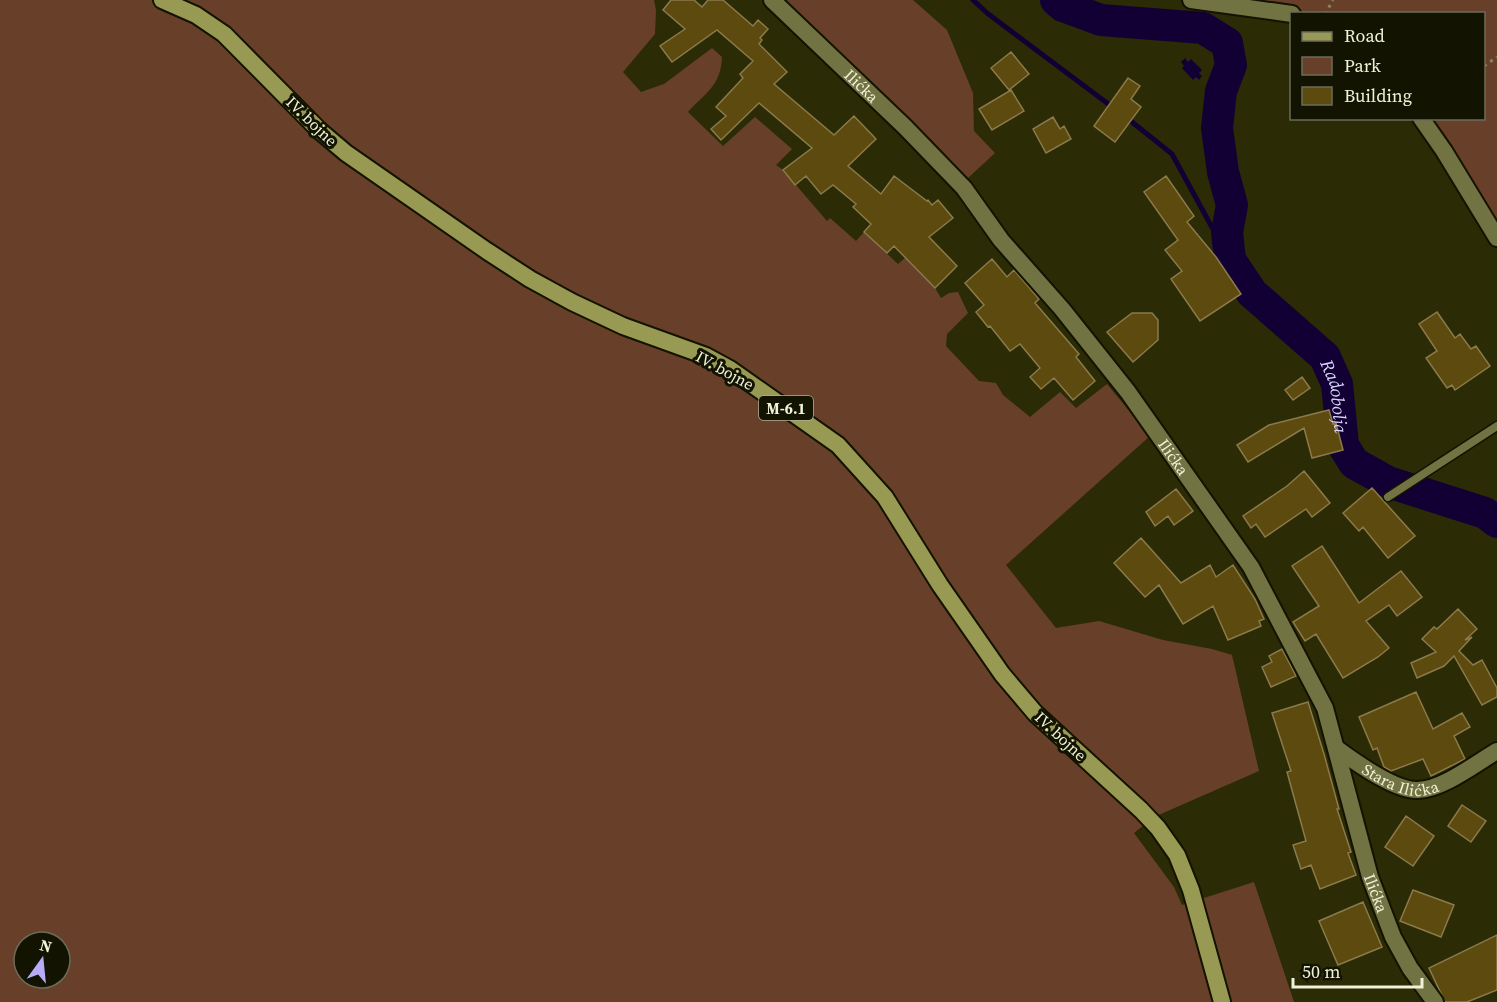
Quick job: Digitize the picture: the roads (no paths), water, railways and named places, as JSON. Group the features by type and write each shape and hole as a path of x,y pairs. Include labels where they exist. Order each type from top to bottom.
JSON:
{"main road":[{"name":"IV. bojne","path":"162,0 196,15 224,34 320,131 346,153 495,256 572,303 623,326 706,356 730,369 838,445 885,497 940,585 1002,674 1035,713 1141,810 1158,828 1177,855 1191,890 1222,1002"}],"street":[{"name":"Ilićka","path":"772,0 905,127 964,188 1001,240 1062,309 1128,392 1251,567 1325,708 1370,877 1393,937 1410,968 1435,1002"},
{"path":"1191,0 1290,14"},
{"path":"1422,120 1497,238"},
{"name":"Stara Ilićka","path":"1336,748 1364,769 1400,786 1418,790 1440,784 1497,751"}],"lane":[{"path":"1388,497 1497,426"}],"waterway":[{"name":"Radobolja","path":"973,0 1115,109"},
{"name":"Radobolja","path":"1056,0 1063,6 1101,20 1203,28 1227,43 1231,65 1221,91 1217,128 1223,172 1232,205 1227,232 1230,260 1252,293 1325,357 1337,384 1343,445 1354,463 1388,482 1485,513 1497,522"},
{"name":"Radobolja","path":"1127,118 1172,154 1214,231 1228,249"}]}
